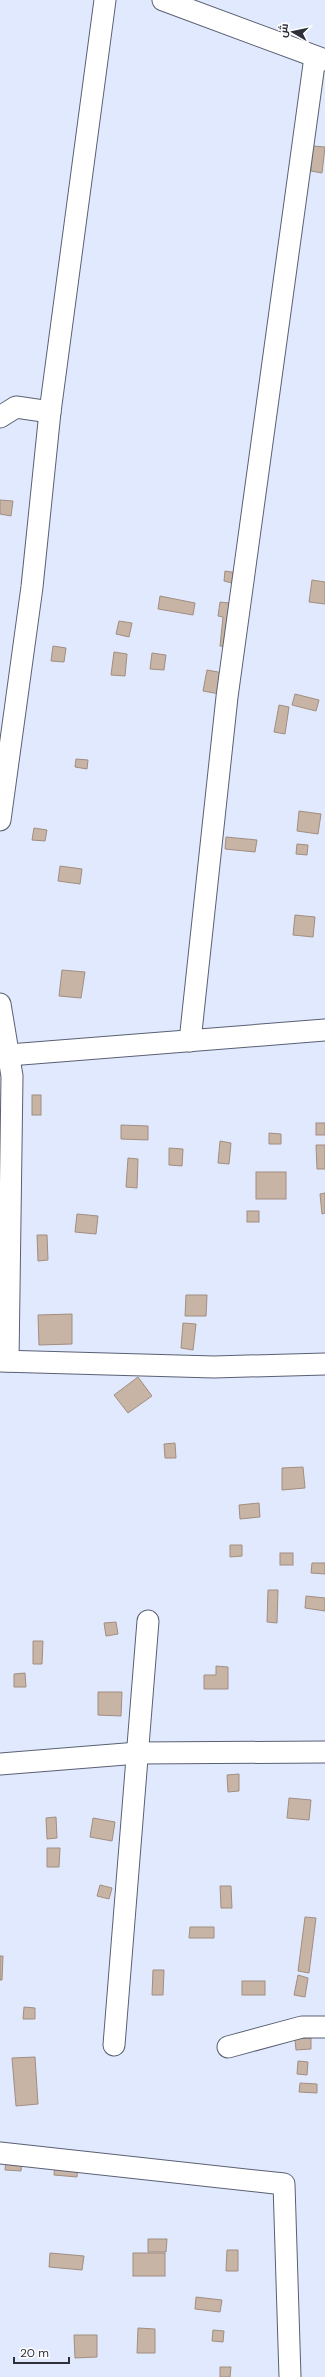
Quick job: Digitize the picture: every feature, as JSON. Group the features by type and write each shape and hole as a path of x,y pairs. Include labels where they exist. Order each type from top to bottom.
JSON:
{"street":[{"path":"0,820 32,587 50,412 105,0"},
{"path":"163,0 320,58 227,697 190,1041"},
{"path":"0,417 16,406 50,412"},
{"path":"0,1004 12,1076 6,1176 4,1361 214,1366 325,1364"},
{"path":"8,1055 325,1030"},
{"path":"114,2045 148,1621"},
{"path":"0,1764 138,1753 325,1752"},
{"path":"228,2047 302,2027 325,2027"},
{"path":"0,2149 284,2184 290,2377"}],"building":[{"path":"313,146 325,147 322,173 311,171"},
{"path":"0,500 13,501 11,516 0,514"},
{"path":"225,571 238,573 236,584 224,581"},
{"path":"312,580 325,582 325,604 309,602"},
{"path":"160,596 195,603 193,615 158,609"},
{"path":"220,602 238,604 233,647 220,646 223,617 218,616"},
{"path":"119,621 132,623 129,637 116,634"},
{"path":"53,646 66,648 64,662 51,661"},
{"path":"114,652 127,654 125,676 111,675"},
{"path":"152,653 166,655 164,670 150,669"},
{"path":"207,670 229,674 225,695 203,691"},
{"path":"295,694 319,700 316,711 292,705"},
{"path":"279,705 289,707 285,734 274,732"},
{"path":"76,759 88,760 87,769 75,767"},
{"path":"299,811 321,814 318,834 297,831"},
{"path":"34,828 47,830 45,841 32,840"},
{"path":"226,837 257,840 255,852 225,849"},
{"path":"297,844 308,845 307,855 296,854"},
{"path":"60,866 82,869 80,884 58,881"},
{"path":"295,915 315,917 313,937 293,935"},
{"path":"62,970 85,972 81,998 59,996"},
{"path":"32,1095 41,1095 41,1115 32,1115"},
{"path":"316,1123 325,1123 325,1135 316,1135"},
{"path":"121,1125 148,1126 148,1140 121,1139"},
{"path":"269,1133 281,1134 281,1144 269,1144"},
{"path":"220,1141 231,1143 229,1164 218,1163"},
{"path":"316,1145 325,1145 325,1169 317,1169"},
{"path":"169,1148 183,1149 182,1166 169,1165"},
{"path":"128,1158 138,1159 137,1188 126,1187"},
{"path":"256,1172 286,1172 286,1199 256,1199"},
{"path":"325,1193 325,1213 322,1214 320,1194"},
{"path":"247,1211 259,1211 259,1222 247,1222"},
{"path":"77,1214 98,1216 96,1234 75,1232"},
{"path":"37,1235 47,1235 48,1260 38,1261"},
{"path":"186,1295 207,1295 206,1316 185,1316"},
{"path":"72,1314 72,1344 39,1345 38,1315"},
{"path":"183,1323 196,1324 193,1350 181,1348"},
{"path":"138,1377 152,1396 128,1413 114,1395"},
{"path":"175,1443 176,1458 165,1458 164,1444"},
{"path":"303,1467 305,1488 282,1490 282,1468"},
{"path":"259,1503 260,1517 240,1519 239,1505"},
{"path":"230,1545 242,1545 242,1556 230,1557"},
{"path":"280,1553 293,1553 293,1565 280,1565"},
{"path":"312,1563 325,1563 325,1574 311,1573"},
{"path":"268,1590 278,1590 277,1623 267,1622"},
{"path":"306,1596 325,1598 325,1611 305,1608"},
{"path":"116,1622 118,1634 106,1636 104,1623"},
{"path":"33,1641 43,1641 42,1664 33,1664"},
{"path":"216,1666 228,1667 228,1689 204,1689 204,1675 216,1675"},
{"path":"25,1673 26,1687 14,1687 14,1674"},
{"path":"98,1692 122,1692 121,1716 98,1715"},
{"path":"239,1774 239,1791 228,1792 227,1775"},
{"path":"289,1798 311,1800 309,1820 287,1818"},
{"path":"56,1817 57,1838 47,1839 46,1818"},
{"path":"93,1818 115,1822 112,1841 90,1837"},
{"path":"47,1848 60,1848 59,1867 47,1867"},
{"path":"100,1885 112,1888 109,1899 97,1896"},
{"path":"220,1886 231,1886 232,1908 221,1908"},
{"path":"305,1917 316,1918 309,1973 298,1971"},
{"path":"190,1927 214,1927 214,1938 189,1938"},
{"path":"0,1956 3,1956 2,1980 0,1980"},
{"path":"153,1970 164,1970 163,1995 152,1995"},
{"path":"298,1975 308,1978 305,1997 294,1995"},
{"path":"242,1981 265,1981 265,1995 242,1995"},
{"path":"24,2007 35,2008 35,2019 23,2019"},
{"path":"311,2038 311,2049 296,2050 295,2039"},
{"path":"35,2057 38,2104 16,2106 12,2058"},
{"path":"298,2061 308,2062 307,2075 297,2074"},
{"path":"300,2083 317,2084 317,2093 299,2092"},
{"path":"6,2159 22,2160 21,2171 5,2170"},
{"path":"55,2162 78,2164 77,2177 54,2175"},
{"path":"148,2239 167,2239 166,2252 148,2252"},
{"path":"227,2250 238,2250 238,2271 226,2271"},
{"path":"50,2253 84,2256 82,2270 49,2267"},
{"path":"133,2253 165,2253 165,2276 133,2276"},
{"path":"196,2297 222,2300 220,2312 195,2309"},
{"path":"138,2328 155,2329 155,2353 137,2353"},
{"path":"213,2330 224,2331 223,2342 212,2341"},
{"path":"74,2335 97,2335 97,2357 75,2358"},
{"path":"220,2367 231,2367 230,2377 220,2377"}]}
